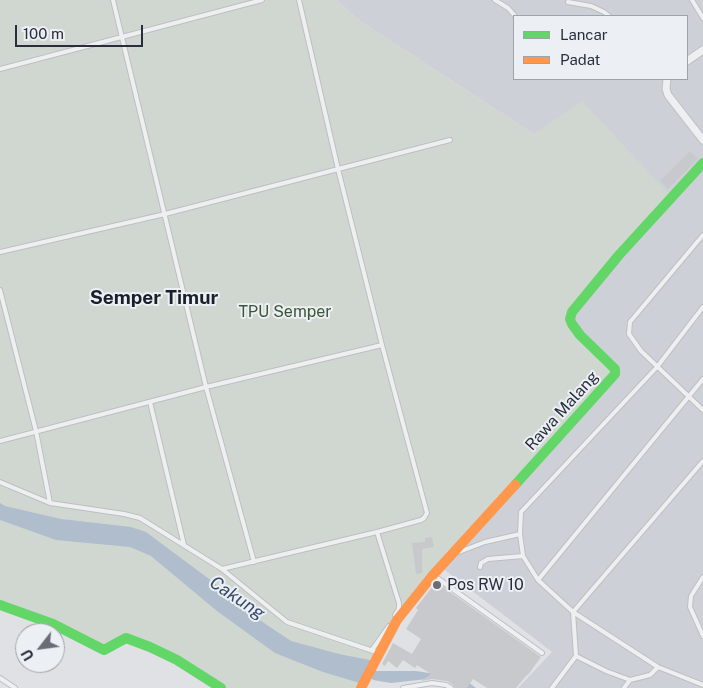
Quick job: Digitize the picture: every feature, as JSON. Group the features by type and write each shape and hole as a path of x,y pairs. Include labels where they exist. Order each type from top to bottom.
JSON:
{"street":[{"path":"688,60 703,50"},
{"path":"664,80 668,95 703,140"},
{"name":"Rawa Malang","path":"361,687 375,655 397,620 433,575 615,374 615,369 580,335 572,324 570,319 572,312 619,255 703,163"},
{"path":"0,604 52,624 104,650 126,638 150,647 177,660 221,688"}],"lane":[{"path":"113,0 206,387 254,562"},
{"path":"0,69 262,0"},
{"path":"222,569 421,520 427,513 338,169 299,0"},
{"path":"495,0 508,8 514,15"},
{"path":"692,0 703,18"},
{"path":"568,2 591,6 608,15"},
{"path":"0,252 165,214 450,140"},
{"path":"703,236 630,322 629,334 635,344 657,367 703,410"},
{"path":"0,290 36,432 50,503"},
{"path":"703,307 657,367 521,512 520,534 524,556 538,580 574,612 658,667 703,685"},
{"path":"0,441 206,387 382,345"},
{"path":"538,580 703,379"},
{"path":"150,402 184,544"},
{"path":"552,688 576,656 574,612 703,461"},
{"path":"0,482 50,503 140,518 222,569 287,622 375,655 400,606 377,532"},
{"path":"452,554 485,542 520,534"},
{"path":"480,567 488,559 524,556"},
{"path":"433,575 542,653"},
{"path":"703,577 691,596 690,607 703,636"},
{"path":"699,581 703,585"},
{"path":"576,656 606,671 630,680 650,675 658,667"},
{"path":"0,678 15,688"},
{"path":"624,688 630,680"},
{"path":"403,688 432,683 446,685 451,688"}],"shaded area":[{"path":"337,0 703,0 703,688 518,688 552,652 441,567 572,324 534,134 360,21"}],"green space":[{"name":"TPU Semper","path":"0,0 337,0 360,21 534,134 582,101 672,197 570,319 615,369 397,620 361,688 221,688 126,639 104,650 65,633 65,623 42,623 0,605"}],"water":[{"path":"0,503 5,506 61,519 131,527 146,532 261,621 291,641 339,654 375,661 363,684 323,672 275,653 217,611 151,556 130,547 56,540 0,520"},
{"path":"372,667 376,671 416,671 429,673 468,682 476,688 465,688 460,684 436,678 391,683 373,680 369,676"}],"building":[{"path":"690,151 698,159 668,189 660,181"},
{"path":"432,537 434,547 422,549 422,573 416,574 412,543 425,542 425,538"},
{"path":"436,582 541,657 516,688 487,688 473,679 467,688 455,688 447,681 432,679 421,681 431,674 417,665 415,668 403,660 397,668 388,661 385,666 382,664 393,643 412,654 421,639 406,629 418,610 416,608"}],"traffic: fast":[{"path":"515,485 615,374 615,369 580,335 572,324 570,319 572,312 619,255 703,163"},
{"path":"0,605 53,624 104,650 126,638 150,647 177,660 221,688"}],"traffic: slow":[{"path":"361,688 397,620 433,575 515,485"}],"place":[{"name":"Pos RW 10","path":"437,585"}],"district":[{"name":"Semper Timur","path":"154,298"}],"water label":[{"name":"Cakung","path":"237,598"}]}
